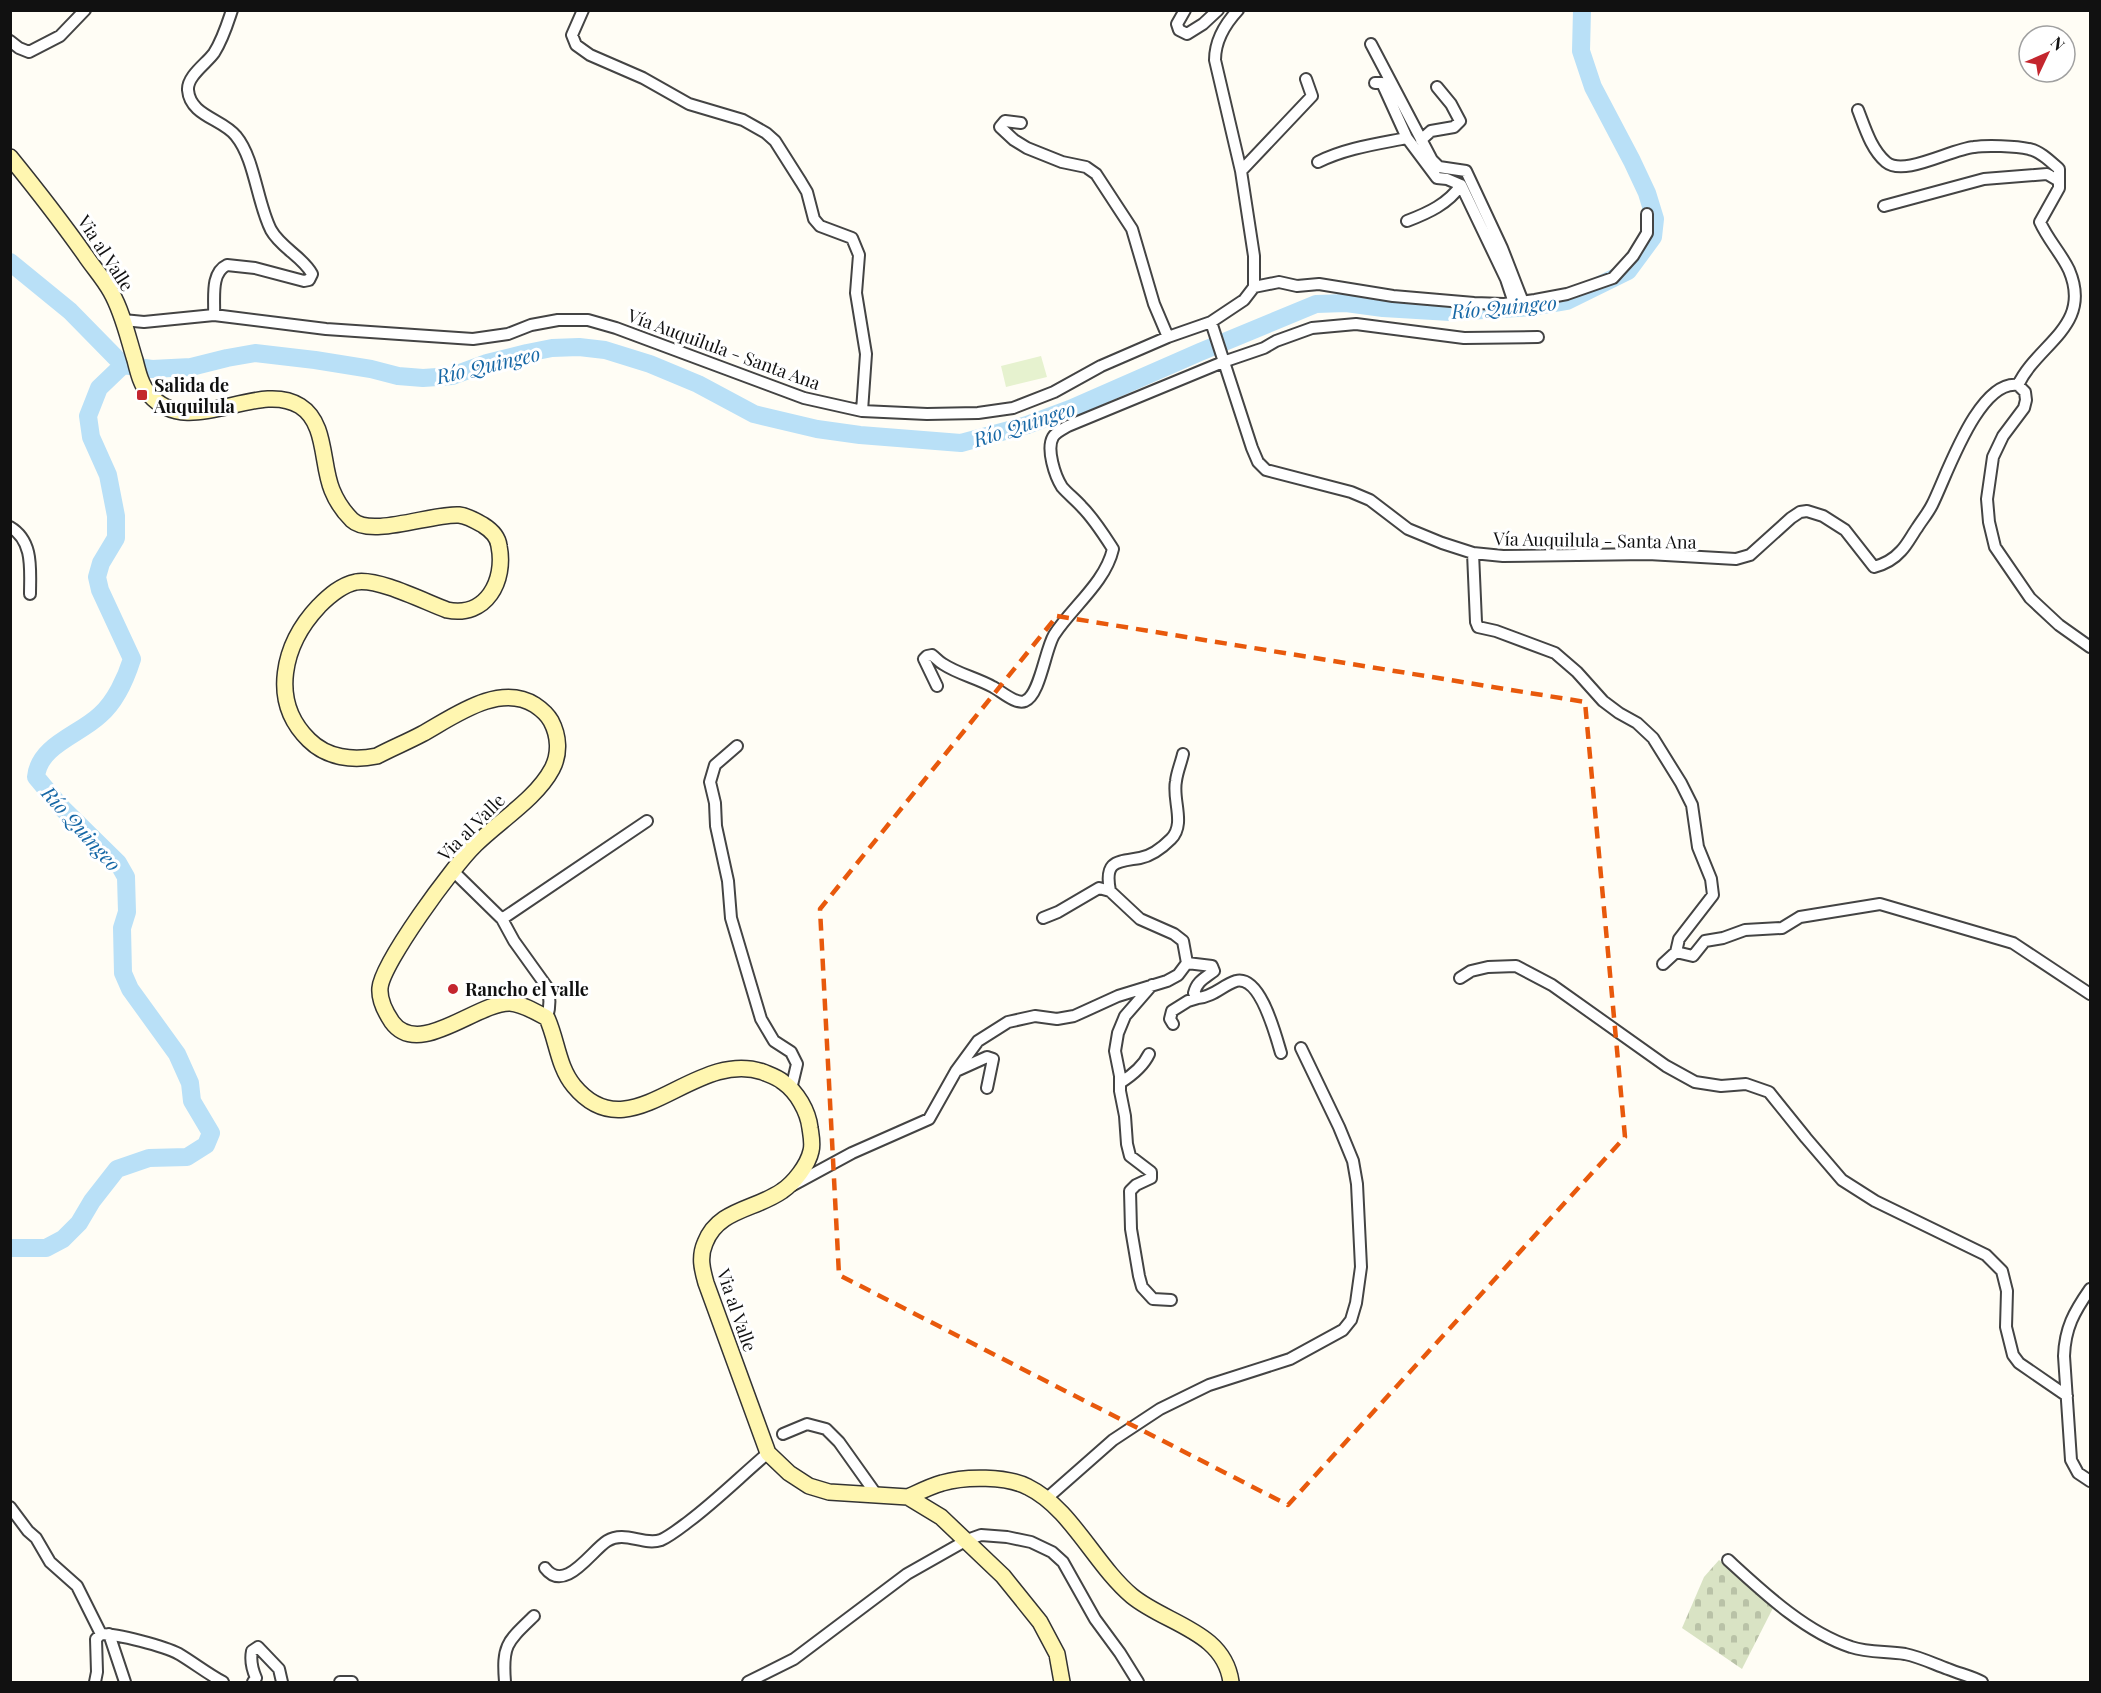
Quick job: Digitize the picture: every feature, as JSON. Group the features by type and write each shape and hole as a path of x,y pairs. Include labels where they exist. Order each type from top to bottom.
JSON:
{"main road":[{"name":"Via al Valle","path":"10,157 55,213 111,292 124,324 141,381 148,394 159,403 170,409 186,412 210,411 260,399 273,399 299,406 316,425 332,489 353,522 366,526 387,525 457,515 477,521 495,536 499,542 502,560 496,587 490,595 473,608 459,612 447,610 380,584 355,582 331,594 315,610 304,625 286,667 284,686 287,708 298,729 315,746 329,754 348,759 377,756 475,705 494,699 521,699 542,710 555,730 558,744 557,754 553,768 544,781 475,844 452,870 390,963 380,988 381,999 390,1019 403,1032 419,1034 452,1025 485,1008 509,1003 520,1005 547,1018 565,1073 574,1086 604,1108 614,1110 646,1104 694,1080 726,1069 753,1069 782,1080 804,1108 809,1120 811,1150 806,1162 796,1177 782,1191 718,1222 707,1237 701,1261 706,1283 768,1453 789,1473 809,1485 829,1492 909,1497 941,1517 1003,1576 1040,1622 1056,1654 1062,1683"},
{"path":"909,1497 943,1483 978,1479 1012,1481 1028,1487 1061,1512 1091,1551 1130,1594 1144,1605 1195,1631 1214,1646 1223,1658 1231,1683"}],"street":[{"path":"10,41 29,52 60,36 86,10"},
{"path":"214,315 216,276 227,265 255,268 304,281 309,280 312,274 272,232 244,150 236,136 225,126 201,112 188,89 190,82 213,54 224,35 232,10"},
{"path":"583,10 572,36 576,45 590,55 643,78 689,104 743,120 766,133 775,141 807,192 814,219 820,226 852,237 859,255 856,293 866,354 862,411"},
{"path":"1185,10 1177,24 1182,34 1187,34 1203,24 1218,10"},
{"path":"1212,326 1244,300 1254,287 1254,256 1241,171 1215,60 1215,49 1226,25 1238,10"},
{"path":"1371,44 1432,160 1439,167 1466,171 1502,248 1519,303"},
{"path":"1241,171 1312,96 1306,79"},
{"path":"1375,83 1382,83 1407,138 1437,178 1447,179 1461,185 1519,303"},
{"path":"1421,140 1431,132 1454,127 1460,121 1451,104 1437,87"},
{"path":"1858,110 1875,150 1888,164 1904,167 1974,147 2030,149 2059,169 2056,196 2040,222 2068,269 2073,284 2074,305 2067,324 2024,374 2018,385 2025,392 2026,400 2024,408 2002,436 1993,457 1988,499 1989,522 1995,547 2030,598 2058,625 2091,647"},
{"path":"1021,123 1005,121 1000,127 1027,148 1062,162 1086,167 1096,174 1111,195 1132,229 1154,304 1168,337"},
{"path":"1318,162 1360,147 1407,138"},
{"path":"1884,206 1984,179 2047,174 2059,181"},
{"path":"1407,221 1442,205 1455,194 1461,185"},
{"path":"1254,287 1279,282 1298,286 1318,284 1393,296 1474,303 1519,303 1567,294 1613,278 1633,256 1647,233 1647,214"},
{"name":"Vía Auquilula - Santa Ana","path":"124,324 214,315 326,329 473,339 508,334 531,325 558,320 588,320 616,328 804,398 862,411 937,414 978,413 1013,408 1054,392 1101,366 1168,337 1212,326 1252,448 1258,462 1266,470 1351,492 1370,500 1408,529 1442,543 1473,553 1503,556 1648,554 1736,559 1750,555 1791,518 1800,512 1807,511 1823,516 1845,530 1874,567 1889,563 1902,551 1931,507 1960,438 1973,417 1994,394 2007,387 2018,385"},
{"path":"937,686 924,659 927,656 932,655 960,673 1020,702 1026,701 1032,696 1053,636 1111,558 1113,549 1083,508 1061,485 1055,472 1050,447 1051,439 1068,426 1222,360 1264,348 1276,341 1312,328 1356,324 1464,338 1538,338"},
{"path":"10,527 19,532 27,544 30,594"},
{"path":"1473,553 1478,627 1496,631 1555,653 1564,660 1603,701 1637,723 1653,738 1692,805 1698,847 1711,879 1713,895 1679,939 1676,952 1663,964"},
{"path":"737,746 715,765 710,782 715,803 716,826 728,881 731,918 761,1019 774,1041 791,1052 797,1064 791,1089"},
{"path":"1110,891 1108,879 1111,867 1120,860 1141,858 1152,853 1173,837 1178,828 1175,781 1183,754"},
{"path":"502,919 647,821"},
{"path":"452,870 502,919 514,941 547,987 550,1007 547,1018"},
{"path":"782,1191 852,1152 929,1119 956,1071 978,1041 1008,1022 1035,1016 1057,1019 1074,1016 1118,996 1167,981 1178,975 1187,963 1183,941 1174,934 1140,919 1110,891 1099,888 1043,918"},
{"path":"1676,952 1693,956 1705,941 1724,938 1745,930 1782,928 1800,917 1880,904 2013,944 2091,994"},
{"path":"1187,963 1212,966 1214,971 1196,986 1194,993 1198,998"},
{"path":"1460,978 1471,971 1516,966 1552,985 1666,1066 1695,1082 1722,1086 1746,1084 1769,1092 1842,1180 1875,1201 1986,1254 2002,1270 2007,1291 2006,1327 2013,1355 2019,1363 2067,1396"},
{"path":"1173,1024 1170,1019 1172,1011 1188,1001 1205,998 1237,981 1244,982 1264,1003 1281,1053"},
{"path":"1152,985 1125,1016 1118,1033 1115,1051 1130,1156 1144,1164 1151,1172 1151,1178 1136,1185 1130,1191 1131,1229 1139,1276 1142,1287 1153,1299 1171,1300"},
{"path":"1046,1499 1113,1440 1160,1409 1209,1386 1290,1359 1343,1329 1351,1320 1361,1268 1357,1184 1353,1161 1301,1048"},
{"path":"1120,1083 1132,1075 1149,1054"},
{"path":"956,1071 987,1057 992,1057 987,1088"},
{"path":"2091,1289 2068,1326 2065,1339 2071,1460 2078,1473 2091,1481"},
{"path":"783,1434 807,1424 826,1429 839,1442 876,1494"},
{"path":"545,1568 549,1573 562,1576 570,1574 608,1540 623,1536 649,1541 664,1538 711,1505 768,1453"},
{"path":"10,1507 36,1538 50,1562 77,1586 105,1634 125,1683"},
{"path":"748,1683 794,1659 907,1574 967,1540 981,1535 1031,1542 1052,1552 1063,1562 1095,1620 1120,1653 1138,1683"},
{"path":"1728,1560 1785,1610 1849,1647 1905,1654 1973,1677 1982,1683"},
{"path":"505,1683 503,1656 512,1637 534,1616"},
{"path":"95,1683 96,1640 105,1634 176,1653 223,1683"},
{"path":"253,1683 256,1678 251,1655 252,1651 258,1647 279,1669 282,1683"},
{"path":"340,1683 351,1681 352,1683"}],"highlighted area":[{"path":"1057,616 1585,702 1625,1137 1288,1505 839,1275 820,909"}],"green space":[{"path":"1041,356 1047,377 1006,387 1001,366"},
{"path":"1719,1560 1775,1604 1742,1669 1682,1628 1704,1577"}],"waterway":[{"name":"Río Quingeo","path":"10,1248 46,1248 63,1239 79,1223 92,1201 117,1169 149,1158 187,1157 206,1145 211,1133 192,1101 190,1083 177,1054 130,989 123,973 122,928 127,912 126,877 118,863 61,807 36,777 44,757 61,742 100,715 115,697 132,659 100,590 97,577 101,563 116,538 116,516 108,475 91,437 88,416 99,388 123,365 152,369 191,367 255,353 315,360 398,376 423,378 452,376 487,363 552,348 579,347 605,350 650,364 698,384 754,414 817,429 860,435 961,443 1027,425 1070,409 1316,304 1346,303 1450,312 1532,307 1567,301 1628,271 1653,237 1655,219 1647,193 1632,161 1593,87 1581,51 1582,10"},
{"path":"10,262 70,311 123,365"}],"place":[{"name":"Salida de Auquilula","path":"142,395"},
{"name":"Rancho el valle","path":"453,989"}]}
